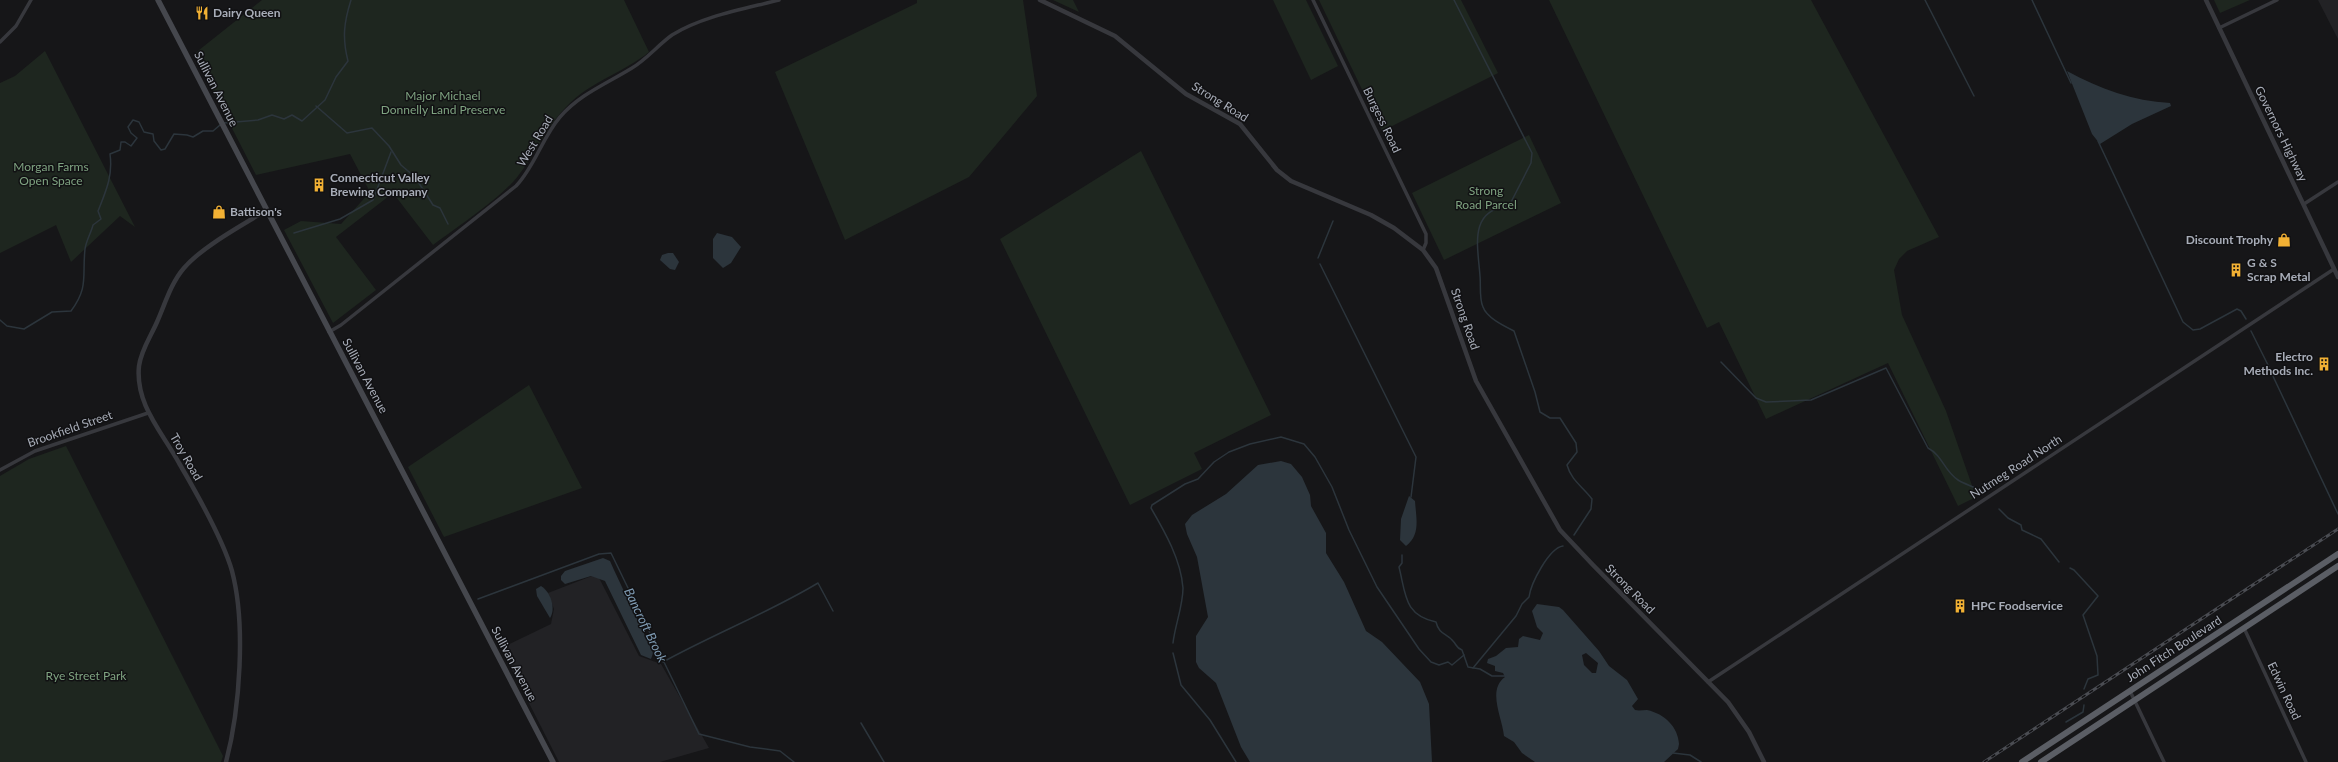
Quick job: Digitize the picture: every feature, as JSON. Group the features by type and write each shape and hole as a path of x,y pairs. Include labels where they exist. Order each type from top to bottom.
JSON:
{"highway":[{"name":"John Fitch Boulevard","path":"2022,762 2338,554"},
{"name":"John Fitch Boulevard","path":"2041,762 2338,566"}],"main road":[{"name":"Sullivan Avenue","path":"158,0 553,762"}],"street":[{"path":"0,42 16,26 31,0"},
{"name":"West Road","path":"329,332 341,325 516,186 529,170 549,133 560,117 587,93 634,67 664,41 683,30 730,13 779,0"},
{"name":"Strong Road","path":"1040,0 1115,36 1137,51 1186,94 1240,124 1277,170 1291,182 1371,215 1394,228 1423,250 1436,268 1476,381 1516,455 1560,530 1708,682 1742,720 1764,762"},
{"name":"Burgess Road","path":"1313,0 1426,234 1426,243 1423,250"},
{"name":"Governors Highway","path":"2206,0 2338,277"},
{"path":"2219,28 2277,0"},
{"path":"2304,204 2338,182"},
{"name":"Troy Road","path":"226,762 236,722 238,692 238,598 232,570 224,550 180,463 148,413 139,384 141,356 175,282 183,269 195,258 267,210"},
{"name":"Nutmeg Road North","path":"1708,682 2334,269"},
{"name":"Brookfield Street","path":"0,470 35,451 148,413"},
{"name":"Edwin Road","path":"2244,628 2306,762"},
{"path":"2130,691 2164,762"}],"shaded area":[{"path":"2318,0 2338,0 2338,39"},
{"path":"2067,71 2104,89 2143,100 2170,103 2171,106 2132,124 2100,144 2092,134"},
{"path":"717,233 732,237 741,247 731,263 723,268 713,258 713,239"},
{"path":"673,253 679,262 675,270 670,269 660,260 662,255"},
{"path":"1281,461 1291,464 1302,477 1310,495 1311,506 1326,533 1326,553 1344,582 1366,631 1382,642 1420,682 1429,704 1432,762 1250,762 1241,747 1216,683 1199,668 1196,662 1196,636 1208,617 1197,557 1187,534 1185,524 1192,515 1226,494 1258,465"},
{"path":"1409,496 1415,501 1417,520 1414,536 1406,546 1400,540 1401,519"},
{"path":"603,558 610,561 653,653 651,659 641,655 605,581 591,576 565,584 561,580 561,576 565,571"},
{"path":"597,574 639,656 661,664 709,748 660,762 559,762 501,648 551,624 554,609 548,593"},
{"path":"541,586 545,589 552,601 553,610 550,618 537,596 536,589"},
{"path":"1537,604 1559,607 1563,610 1599,651 1609,666 1627,680 1638,699 1632,706 1635,710 1647,710 1654,712 1669,722 1678,738 1678,749 1664,762 1535,762 1522,753 1514,742 1504,736 1496,696 1500,682 1505,677 1503,673 1495,671 1495,666 1487,663 1488,659 1496,656 1506,648 1518,647 1519,639 1523,636 1540,640 1543,633 1537,627 1532,611","holes":["1586,653 1598,663 1596,673 1592,673 1584,665 1582,655"]}],"green space":[{"name":"Major Michael Donnelly Land Preserve","path":"262,0 624,0 649,52 599,82 579,95 570,103 548,129 525,167 510,185 478,212 433,245 393,193 336,237 376,290 333,323 284,230 301,221 341,224 370,192 350,154 256,175 194,54"},
{"path":"917,0 1023,0 1037,96 969,177 845,240 775,72 917,3"},
{"path":"1053,0 1073,0 1079,12"},
{"path":"1273,0 1306,0 1338,66 1311,80"},
{"path":"1319,0 1461,0 1498,73 1382,131"},
{"path":"1549,0 1811,0 1939,237 1907,251 1899,259 1894,270 1902,315 1946,411 1976,497 1958,506 1888,363 1766,419 1719,322 1707,328"},
{"path":"2214,0 2250,0 2220,13"},
{"name":"Morgan Farms Open Space","path":"45,51 135,227 120,216 71,262 56,225 0,253 0,83 15,76"},
{"name":"Strong Road Parcel","path":"1529,135 1561,203 1444,260 1412,193"},
{"path":"1141,151 1271,415 1194,453 1202,469 1130,505 1000,239"},
{"path":"529,385 582,488 444,537 408,467"},
{"name":"Rye Street Park","path":"66,446 223,756 221,762 0,762 0,476 29,459"}],"waterway":[{"path":"224,123 258,120 272,115 284,119 292,115 302,121 325,100 336,77 348,61 344,37 351,0"},
{"path":"1454,0 1532,153 1531,163 1509,206 1496,209 1487,215 1481,222 1477,242 1480,292 1483,307 1488,315 1514,331 1535,392 1540,412 1550,418 1560,418 1576,443 1577,452 1567,465 1571,475 1592,499 1591,509 1574,535"},
{"path":"1925,0 1974,96"},
{"path":"2032,0 2071,83"},
{"path":"316,106 347,133 372,128 389,146 401,165 415,177 433,205 440,208 448,224"},
{"path":"0,320 7,326 24,329 52,312 71,311 77,303 83,288 86,243 93,225 101,219 98,211 110,176 110,154 120,150 121,142 125,142 131,146 137,138 131,133 128,127 133,120 139,122 144,132 153,134 154,141 161,150 165,149 174,134 193,137 203,131 213,131 220,125"},
{"path":"2098,141 2183,322 2193,330 2200,329 2237,309 2241,311 2246,319"},
{"path":"294,233 340,219 373,200 391,152"},
{"path":"1318,258 1333,221"},
{"path":"1320,264 1416,457 1411,497"},
{"path":"2251,331 2269,367"},
{"path":"1721,362 1756,398 1766,402 1811,400 1886,368 1928,448 1937,455 1953,476 1961,482 1984,493"},
{"path":"2271,372 2338,514"},
{"path":"1173,643 1183,595 1182,578 1176,557 1167,536 1151,508 1152,505 1185,484 1198,479 1214,462 1229,452 1250,444 1281,437 1304,444 1315,457 1332,487 1349,530 1377,587 1419,649 1431,662 1439,665 1448,662 1452,665 1464,655"},
{"path":"1999,509 2008,518 2021,525 2022,530 2041,539 2059,562"},
{"path":"1473,668 1516,616 1522,604 1529,597 1533,583 1547,559 1558,548 1563,546"},
{"name":"Bancroft Brook","path":"478,599 599,554 611,553 699,734 750,747 780,751 794,762"},
{"path":"1402,555 1402,563 1399,567 1405,595 1412,609 1426,619 1436,622 1441,632 1451,638 1462,650 1468,667 1480,669 1492,676 1506,676"},
{"path":"2070,568 2074,570 2098,596 2083,615 2097,656 2098,675 2088,679 2084,689"},
{"path":"663,662 780,604 818,583 833,611"},
{"path":"1173,653 1181,685 1210,720 1236,762"},
{"path":"2066,722 2083,712 2084,705"},
{"path":"861,723 884,762"},
{"path":"1673,753 1690,755 1701,762"}],"railway":[{"path":"1984,762 2338,529"}],"place":[{"name":"Dairy Queen","path":"202,13"},
{"name":"Connecticut Valley Brewing Company","path":"319,185"},
{"name":"Battison's","path":"219,212"},
{"name":"Discount Trophy","path":"2284,240"},
{"name":"G & S Scrap Metal","path":"2236,270"},
{"name":"Electro Methods Inc.","path":"2324,364"},
{"name":"HPC Foodservice","path":"1960,606"}]}
